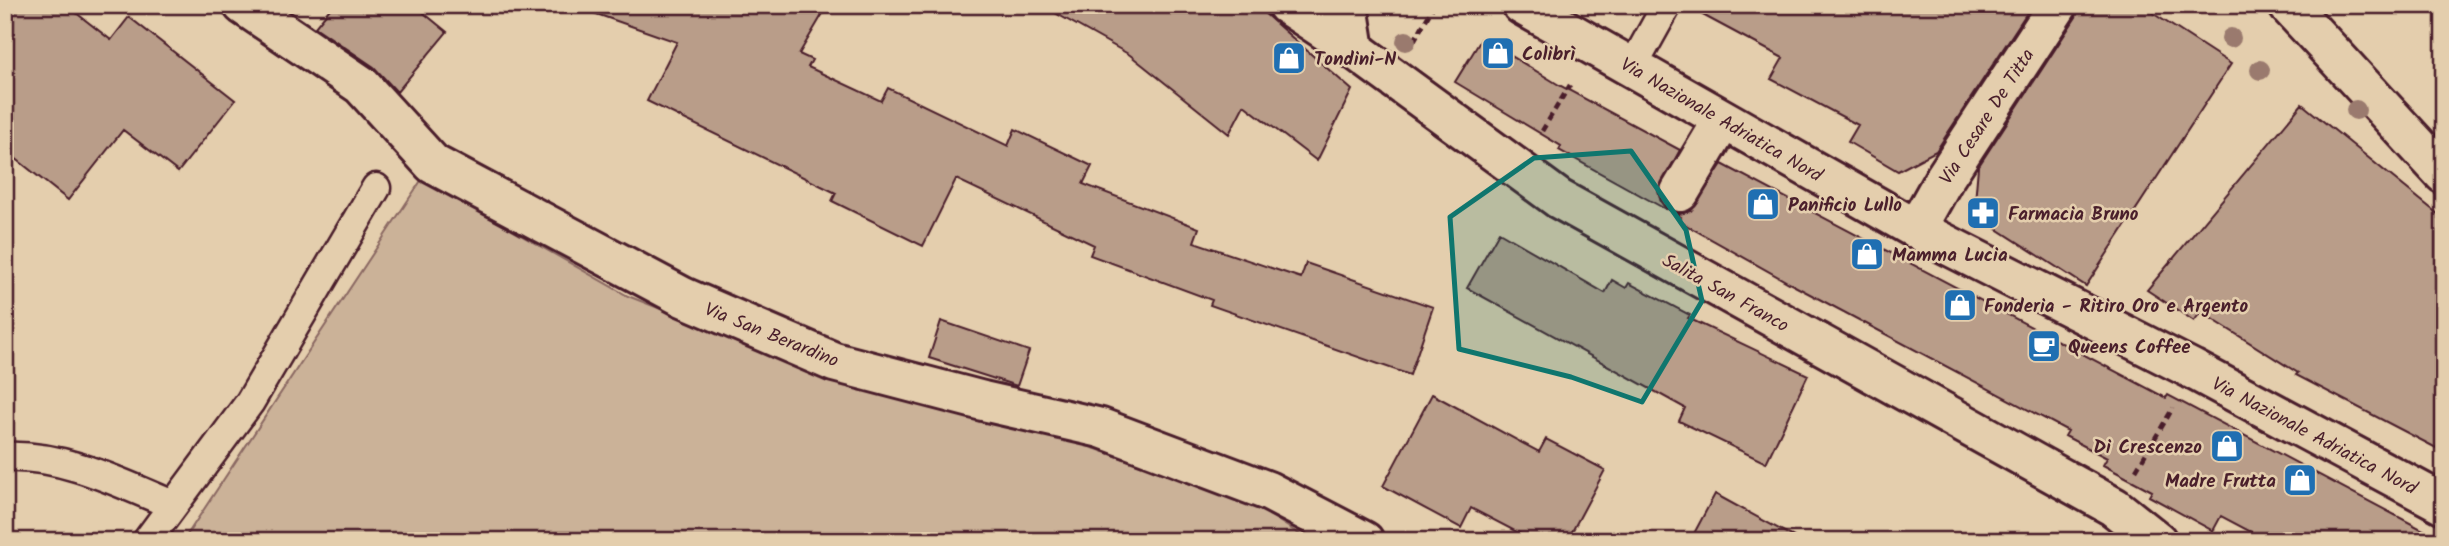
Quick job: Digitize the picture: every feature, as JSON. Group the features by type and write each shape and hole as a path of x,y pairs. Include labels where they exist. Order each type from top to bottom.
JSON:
{"main road":[{"name":"Via San Berardino","path":"243,5 361,85 433,164 682,297 834,362 982,401 1101,428 1268,491 1364,541"},
{"name":"Salita San Franco","path":"1287,5 1355,50 1559,199 2114,507 2157,541"},
{"path":"1348,5 1355,50"},
{"name":"Via Nazionale Adriatica Nord","path":"1522,5 1916,229 2193,369 2444,504"},
{"name":"Via Cesare De Titta","path":"1916,229 1944,179 2058,5"},
{"path":"2288,5 2444,174"},
{"path":"1680,192 1723,120"}],"lane":[{"path":"1632,68 1667,5"},
{"path":"147,541 250,402 376,187"},
{"path":"5,457 34,455 102,475 173,505"}],"path":[{"path":"1419,33 1432,9"},
{"path":"1536,141 1575,76"},
{"path":"2114,507 2193,369"}],"highlighted area":[{"path":"1631,151 1686,230 1702,301 1642,402 1571,377 1459,349 1450,217 1534,158"}],"shaded area":[{"path":"422,179 628,296 775,354 1065,438 1252,504 1310,541 183,541"}],"building":[{"path":"5,5 66,5 111,40 129,17 235,100 178,172 123,130 68,200 5,150"},
{"path":"333,5 414,5 447,32 397,92 374,67 315,27"},
{"path":"589,5 828,5 799,54 812,60 808,67 881,101 888,88 1008,146 1015,129 1092,166 1083,184 1199,228 1194,242 1301,278 1306,263 1433,307 1410,375 1210,305 1212,300 1090,255 1094,245 956,179 923,246 832,201 836,193 647,101 677,42 588,11"},
{"path":"1041,5 1255,5 1352,90 1317,161 1244,105 1229,134 1130,55"},
{"path":"1684,5 2032,5 1936,151 1898,171 1848,142 1858,125 1771,79 1783,58"},
{"path":"2080,5 2140,5 2231,64 2086,286 1974,214 1978,167 2076,17"},
{"path":"1482,38 1559,85 1680,150 1658,191 1667,210 1559,150 1561,146 1455,82"},
{"path":"2302,104 2444,219 2444,452 2296,375 2298,373 2201,312 2194,321 2147,290"},
{"path":"1722,164 2444,541 2268,541 2221,516 2213,531 2149,496 2152,491 2103,465 2107,458 2065,436 2068,431 1791,284 1679,221 1681,217 1671,212 1680,214 1691,211"},
{"path":"1499,232 1605,293 1612,280 1626,288 1629,283 1690,315 1688,318 1808,375 1766,463 1679,421 1685,408 1467,288"},
{"path":"941,321 1029,351 1017,386 929,358"},
{"path":"1432,394 1539,452 1546,439 1605,470 1567,541 1534,541 1471,508 1461,528 1383,486"},
{"path":"1715,494 1801,541 1690,541"}],"place":[{"name":"Colibrì","path":"1498,53"},
{"name":"Tondini-N","path":"1289,58"},
{"name":"Panificio Lullo","path":"1763,204"},
{"name":"Farmacia Bruno","path":"1983,213"},
{"name":"Mamma Lucia","path":"1867,254"},
{"name":"Fonderia - Ritiro Oro e Argento","path":"1960,305"},
{"name":"Queens Coffee","path":"2044,346"},
{"name":"Di Crescenzo","path":"2227,446"},
{"name":"Madre Frutta","path":"2300,480"}]}
